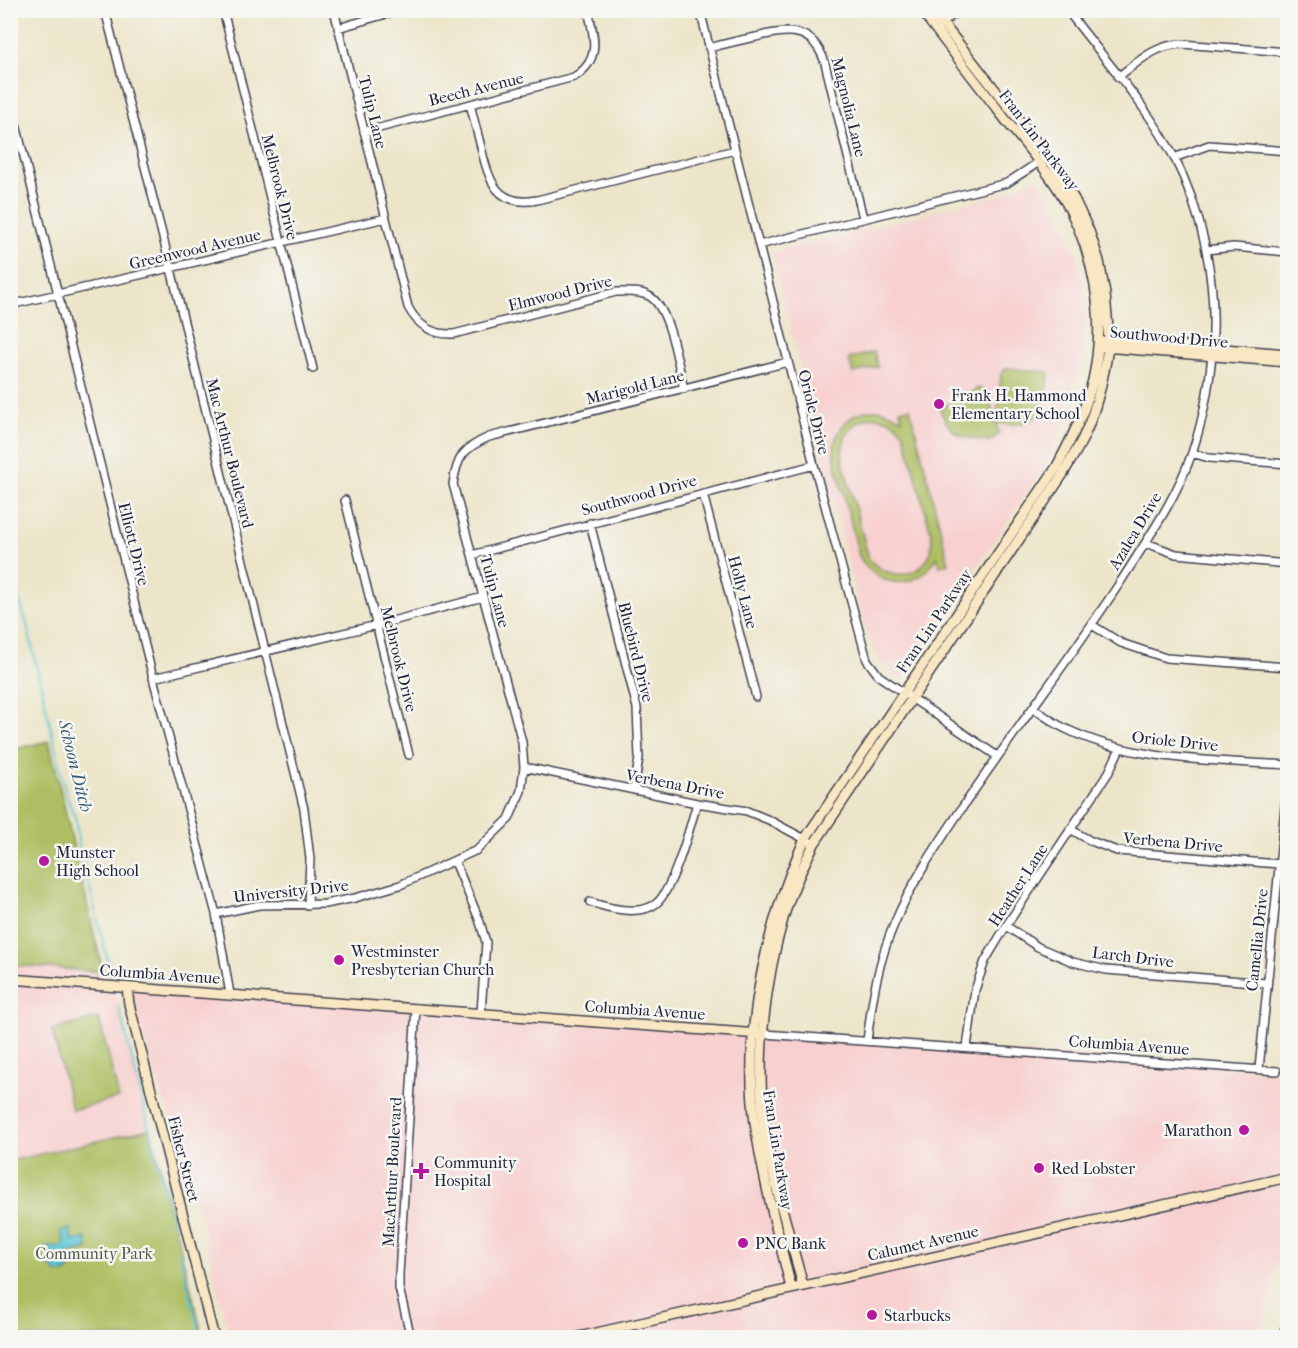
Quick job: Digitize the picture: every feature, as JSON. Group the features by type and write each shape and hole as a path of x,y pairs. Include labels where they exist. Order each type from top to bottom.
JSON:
{"street":[{"name":"Mac Arthur Boulevard","path":"105,10 304,809 310,860 308,905"},
{"name":"Melbrook Drive","path":"223,10 313,369"},
{"name":"Tulip Lane","path":"334,10 408,307 417,322"},
{"path":"338,28 400,10"},
{"name":"Beech Avenue","path":"364,132 568,79 581,73 592,56 595,44 588,10"},
{"name":"Oriole Drive","path":"700,10 814,465 867,660 879,676 907,697 997,756"},
{"name":"Fran Lin Parkway","path":"803,1286 773,1168 764,1122 759,1034 763,973 774,916 805,839 1063,474 1084,436 1097,401 1108,344 1104,286 1092,239 1074,199 1048,157 939,26 921,10"},
{"name":"Fran Lin Parkway","path":"791,1288 763,1170 755,1122 752,1074 783,919 797,879 814,844 1056,468 1074,434 1093,380 1098,328 1096,294 1087,252 1067,203 939,26 932,10"},
{"path":"939,26 959,10"},
{"name":"Azalea Drive","path":"867,1041 873,990 882,955 894,923 918,875 997,756 1092,625 1146,543 1177,488 1191,453 1207,396 1212,352 1214,297 1206,250 1190,194 1174,158 1155,125 1067,10"},
{"name":"Magnolia Lane","path":"709,48 778,31 800,33 814,42 825,63 863,218"},
{"path":"1118,77 1147,54 1168,45 1287,52"},
{"name":"Elliott Drive","path":"10,100 153,678 216,914 230,994"},
{"path":"470,104 488,176 499,192 516,201 537,200 735,150"},
{"path":"1174,158 1209,145 1287,152"},
{"path":"759,245 1007,183 1048,157"},
{"name":"Greenwood Avenue","path":"10,305 386,218"},
{"path":"1206,250 1234,247 1287,252"},
{"name":"Elmwood Drive","path":"417,322 435,332 454,334 616,292 634,292 650,296 664,312 684,389"},
{"name":"Southwood Drive","path":"1096,344 1212,352 1287,354"},
{"name":"Southwood Drive","path":"1212,352 1287,362"},
{"name":"Marigold Lane","path":"489,437 788,362"},
{"name":"Tulip Lane","path":"489,437 471,446 456,466 453,484 522,742 524,767"},
{"path":"1191,453 1209,459 1287,464"},
{"name":"Southwood Drive","path":"472,555 814,465"},
{"name":"Holly Lane","path":"703,494 756,697"},
{"name":"Melbrook Drive","path":"345,500 409,755"},
{"name":"Bluebird Drive","path":"590,524 636,708 639,758 634,790"},
{"path":"1146,543 1176,554 1287,564"},
{"path":"153,678 377,625 483,597"},
{"path":"1092,625 1121,643 1166,658 1287,667"},
{"name":"Oriole Drive","path":"1033,708 1063,727 1120,748 1164,756 1287,765"},
{"name":"Heather Lane","path":"967,1047 975,990 985,961 1112,766 1120,748"},
{"name":"Verbena Drive","path":"524,767 697,803 747,811 814,844"},
{"name":"University Drive","path":"216,914 259,905 326,904 400,885 454,862 482,846 509,819 521,791 524,767"},
{"name":"Camellia Drive","path":"1258,1069 1287,777"},
{"path":"590,902 606,907 634,909 654,905 663,897 686,843 697,803"},
{"name":"Verbena Drive","path":"1070,828 1091,841 1117,851 1279,864"},
{"path":"454,862 479,919 486,942 481,1012"},
{"name":"Larch Drive","path":"1006,926 1038,947 1073,962 1106,970 1266,983"},
{"name":"Columbia Avenue","path":"10,978 1277,1071"},
{"name":"Fisher Street","path":"128,988 129,1004 214,1338"},
{"name":"MacArthur Boulevard","path":"411,1338 399,1288 399,1274 416,1008"},
{"name":"Calumet Avenue","path":"574,1338 1285,1178"}],"shaded area":[{"name":"Frank H. Hammond Elementary School","path":"1036,177 1056,208 1076,253 1086,304 1084,353 1053,454 901,679 879,660 863,623 772,253 998,195 1015,189"},
{"name":"Munster High School","path":"49,741 103,972 118,999 150,1129 11,1161 10,750"},
{"path":"127,988 1287,1072 1287,1214 1263,1327 1255,1338 229,1337 194,1190"}],"green space":[{"path":"874,352 878,367 853,373 849,359"},
{"path":"1006,368 1049,372 1043,406 1032,420 1023,423 997,423 1001,374"},
{"path":"978,388 987,391 999,434 990,441 972,439 953,431 940,409"},
{"path":"910,408 949,563 940,566 937,557 919,576 909,581 898,582 887,581 877,576 859,556 834,451 836,438 842,427 856,414 878,410 902,419 900,410","holes":["871,417 890,420 904,433 931,533 928,558 912,572 890,573 879,568 869,559 843,462 843,446 847,434 856,424"]},
{"path":"49,741 103,972 11,965 11,750"},
{"path":"99,1018 119,1098 72,1110 52,1030"},
{"name":"Community Park","path":"150,1129 203,1337 11,1337 10,1161"}],"water":[{"path":"70,1229 73,1241 86,1238 88,1249 67,1254 63,1261 70,1270 59,1273 49,1263 48,1246 55,1248 62,1245 64,1241 61,1231"}],"waterway":[{"name":"Schoon Ditch","path":"10,560 66,795 76,821 78,841 112,978"},
{"name":"Schoon Ditch","path":"119,1007 173,1225"},
{"name":"Schoon Ditch","path":"179,1252 201,1338"}],"railway":[{"path":"1279,1338 1288,1311"}],"place":[{"name":"Frank H. Hammond Elementary School","path":"939,404"},
{"name":"Munster High School","path":"44,861"},
{"name":"Westminster Presbyterian Church","path":"339,960"},
{"name":"Marathon","path":"1244,1130"},
{"name":"Red Lobster","path":"1039,1168"},
{"name":"Community Hospital","path":"421,1171"},
{"name":"PNC Bank","path":"743,1243"},
{"name":"Starbucks","path":"872,1315"}]}
